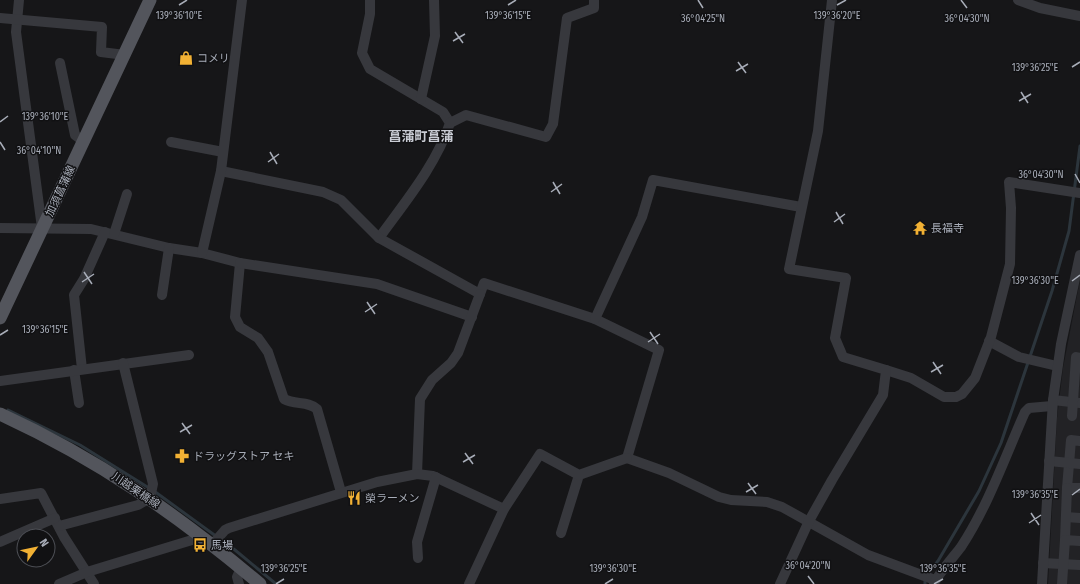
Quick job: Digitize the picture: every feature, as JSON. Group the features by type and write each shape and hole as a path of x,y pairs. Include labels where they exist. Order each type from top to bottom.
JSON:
{"main road":[{"name":"加須菖蒲線","path":"0,318 150,0"},
{"name":"川越栗橋線","path":"0,414 73,450 150,498 198,534 260,584"}],"street":[{"path":"19,0 16,32 42,228"},
{"path":"202,253 221,171 242,0"},
{"path":"370,0 370,14 362,53 370,69 443,112 450,122"},
{"path":"422,99 435,36 434,0"},
{"path":"450,122 466,115 546,137 553,124 566,18 594,8 594,0"},
{"path":"832,0 818,131 789,269 846,278 835,338 843,357 911,378 944,397 956,397 962,394 975,378 989,341 1010,264 1011,208 1009,182 1080,193"},
{"path":"1018,0 1040,8 1080,16"},
{"path":"0,18 102,27 101,52 125,55"},
{"path":"60,63 75,135 83,142"},
{"path":"379,238 422,179 446,136 450,122"},
{"path":"171,142 224,152"},
{"path":"221,171 322,192 341,200 379,238 480,294"},
{"path":"595,319 642,217 653,180 801,207"},
{"path":"79,403 74,295 109,233 127,194"},
{"path":"0,228 91,229 169,248 202,253 240,263 377,284 472,317"},
{"path":"162,295 169,248"},
{"path":"1042,584 1053,403 1057,366 1080,255"},
{"path":"240,263 235,318 240,327 258,338 268,352 284,398 291,403 314,405 318,409 341,492"},
{"path":"417,474 420,399 432,380 451,363 458,353 484,283 595,319 659,350 627,458"},
{"path":"989,341 1019,357 1057,366"},
{"path":"0,380 189,355"},
{"path":"1072,416 1077,403 1076,357 1080,358"},
{"path":"0,542 57,522 138,505 150,498 152,484 123,363"},
{"path":"780,584 809,521 883,395 886,370"},
{"path":"469,584 485,553 504,509 540,454 579,475 627,458 669,473 719,497 731,500 767,502 782,507 809,521 868,555 934,582 950,563 971,532 1025,412 1029,408 1053,403 1077,403"},
{"path":"1062,584 1071,440 1080,441"},
{"path":"1049,462 1080,464"},
{"path":"212,545 224,530 229,528 341,492 377,482 417,474 436,477 504,509"},
{"path":"560,533 579,475"},
{"path":"418,558 417,542 436,477"},
{"path":"1068,488 1080,488"},
{"path":"0,499 41,493 64,537 94,584"},
{"path":"1066,517 1080,518"},
{"path":"59,584 87,572 192,540 198,534"},
{"path":"1065,540 1080,541"},
{"path":"1044,563 1080,565"},
{"path":"239,584 237,576 241,568"}],"shaded area":[{"path":"1080,280 1080,584 1048,584 1057,418 1063,368"}],"waterway":[{"path":"925,584 925,578 938,561 979,491 1001,443 1052,291 1069,231 1080,146"},
{"path":"8,410 80,445 149,488"},
{"path":"154,491 235,550 276,584"}],"place":[{"name":"コメリ","path":"186,58"},
{"name":"長福寺","path":"920,228"},
{"name":"ドラッグストア セキ","path":"182,456"},
{"name":"榮ラーメン","path":"354,498"},
{"name":"馬場","path":"200,545"}],"district":[{"name":"菖蒲町菖蒲","path":"421,136"}]}
